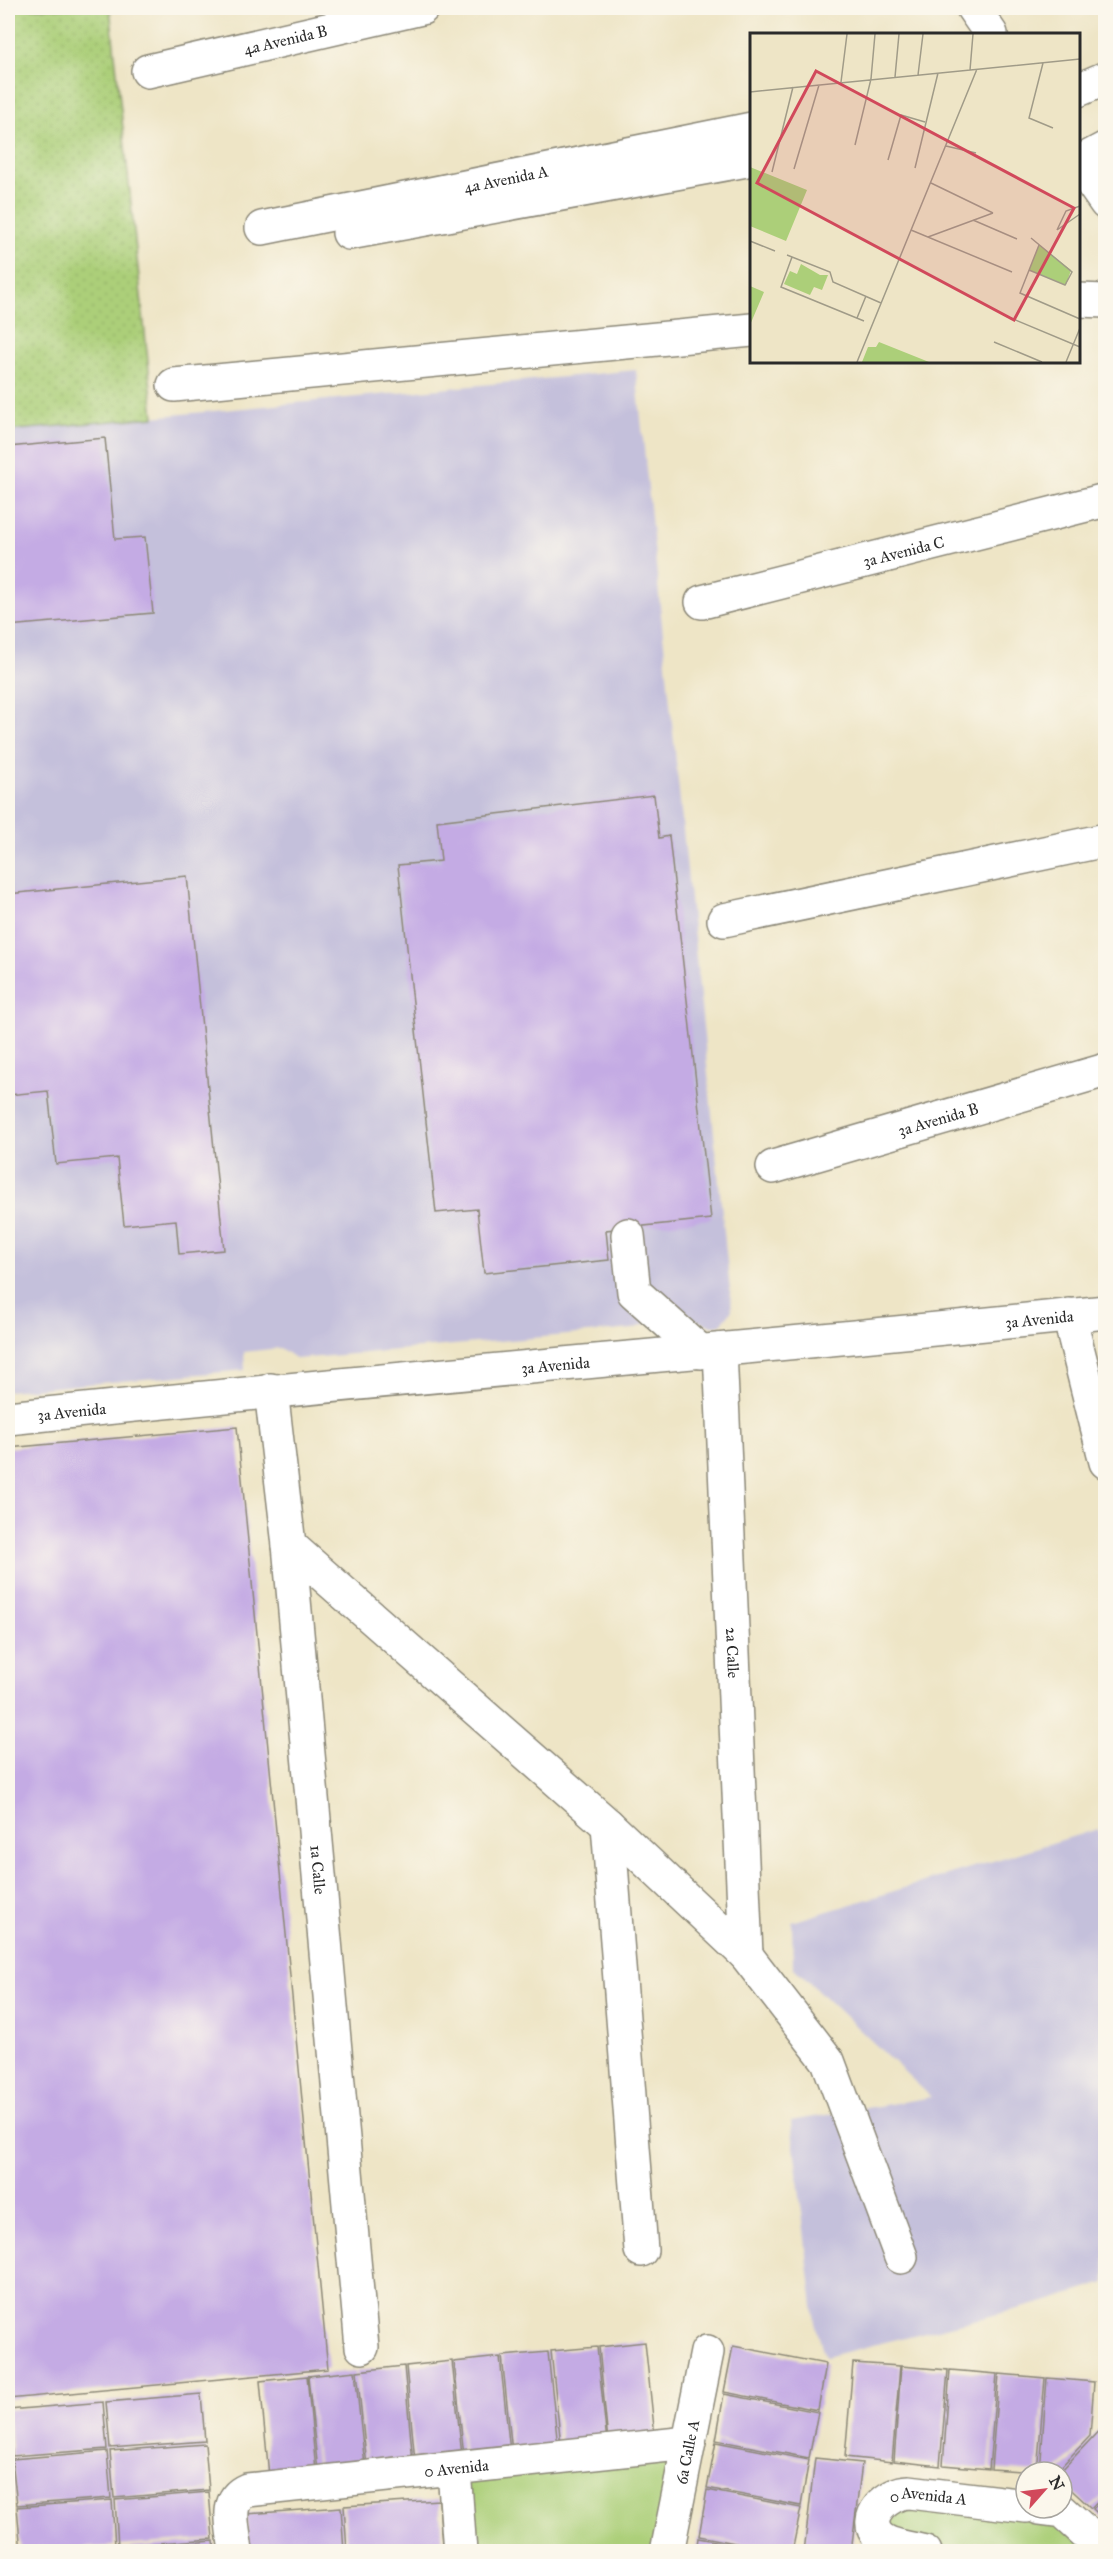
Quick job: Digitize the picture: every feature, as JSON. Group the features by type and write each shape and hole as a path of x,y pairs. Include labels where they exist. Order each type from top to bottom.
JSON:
{"street":[{"name":"4a Avenida B","path":"148,70 422,8"},
{"path":"973,8 990,33"},
{"path":"1080,89 1106,78"},
{"name":"4a Avenida A","path":"750,129 264,238 750,159"},
{"path":"1080,162 1106,148"},
{"path":"1080,166 1106,203"},
{"path":"1080,300 1106,301"},
{"path":"174,385 750,330"},
{"name":"3a Avenida C","path":"702,602 1106,500"},
{"path":"724,920 1106,840"},
{"name":"3a Avenida B","path":"773,1167 1106,1070"},
{"path":"628,1235 634,1292 711,1351"},
{"name":"3a Avenida","path":"8,1418 271,1390 711,1351 1106,1311"},
{"path":"1068,1315 1106,1462"},
{"name":"2a Calle","path":"711,1351 746,1955"},
{"name":"1a Calle","path":"271,1390 289,1545 362,2347"},
{"path":"289,1545 608,1825 746,1955 828,2061 901,2257"},
{"path":"608,1825 641,2250"},
{"name":"6a Calle A","path":"667,2552 707,2352"},
{"name":"0 Avenida","path":"236,2552 232,2504 237,2494 248,2490 454,2470 688,2443"},
{"path":"454,2470 460,2552"},
{"name":"0 Avenida A","path":"925,2552 888,2543 877,2534 874,2525 877,2510 892,2495 909,2492 1014,2505"},
{"path":"1072,2520 1106,2550"}],"shaded area":[{"path":"636,370 732,1310 721,1324 712,1326 693,1319 683,1309 633,1329 296,1359 280,1348 244,1352 245,1370 8,1391 8,431"},
{"path":"1098,1829 1106,1863 1105,2283 1042,2303 825,2357 815,2323 791,2121 931,2097 793,1967 792,1922"}],"green space":[{"path":"8,8 110,8 154,417 8,431"},
{"path":"688,2443 667,2551 460,2551 454,2470"},
{"path":"880,2505 1014,2506 1014,2520 1051,2520 1105,2551 925,2551 875,2525"}],"building":[{"path":"105,438 115,539 145,537 153,613 8,626 8,447"},
{"path":"654,795 659,838 669,836 711,1219 606,1230 609,1260 484,1273 477,1209 436,1213 398,865 441,861 437,821"},
{"path":"187,876 224,1250 179,1254 176,1220 124,1225 117,1158 56,1164 48,1091 8,1095 8,894"},
{"path":"237,1427 328,2369 8,2399 8,1448"},
{"path":"645,2342 655,2437 608,2441 599,2347"},
{"path":"733,2346 826,2364 818,2410 724,2392"},
{"path":"597,2347 607,2442 561,2446 551,2351"},
{"path":"548,2352 558,2447 512,2452 502,2356"},
{"path":"500,2357 510,2452 464,2456 454,2362"},
{"path":"452,2361 462,2456 415,2461 406,2366"},
{"path":"853,2363 900,2366 892,2462 845,2457"},
{"path":"404,2366 413,2462 367,2466 357,2371"},
{"path":"901,2366 948,2370 940,2466 894,2461"},
{"path":"950,2370 997,2374 989,2469 943,2465"},
{"path":"355,2371 365,2466 318,2471 308,2376"},
{"path":"999,2374 1045,2378 1038,2460 1014,2460 1014,2470 991,2469"},
{"path":"307,2376 316,2471 269,2476 260,2381"},
{"path":"1047,2378 1094,2382 1090,2436 1067,2460 1041,2460"},
{"path":"201,2394 205,2441 110,2448 106,2402"},
{"path":"724,2394 818,2412 809,2458 716,2440"},
{"path":"103,2402 107,2449 12,2456 8,2410"},
{"path":"1106,2423 1106,2492 1091,2508 1074,2492 1074,2460 1071,2460"},
{"path":"716,2442 809,2460 801,2506 707,2488"},
{"path":"205,2444 209,2490 114,2498 110,2451"},
{"path":"107,2451 111,2498 17,2505 12,2459"},
{"path":"815,2458 862,2463 851,2552 804,2552"},
{"path":"707,2490 801,2508 792,2552 781,2552 699,2536"},
{"path":"209,2492 213,2539 118,2546 115,2500"},
{"path":"1106,2495 1106,2521 1093,2509"},
{"path":"112,2500 115,2546 21,2552 17,2507"},
{"path":"439,2500 442,2546 347,2552 344,2506"},
{"path":"341,2507 344,2552 249,2552 246,2514"},
{"path":"698,2538 765,2550 765,2552 696,2552"},
{"path":"214,2541 215,2552 119,2552 119,2549"},
{"path":"443,2548 443,2552 416,2552 416,2550"}]}
